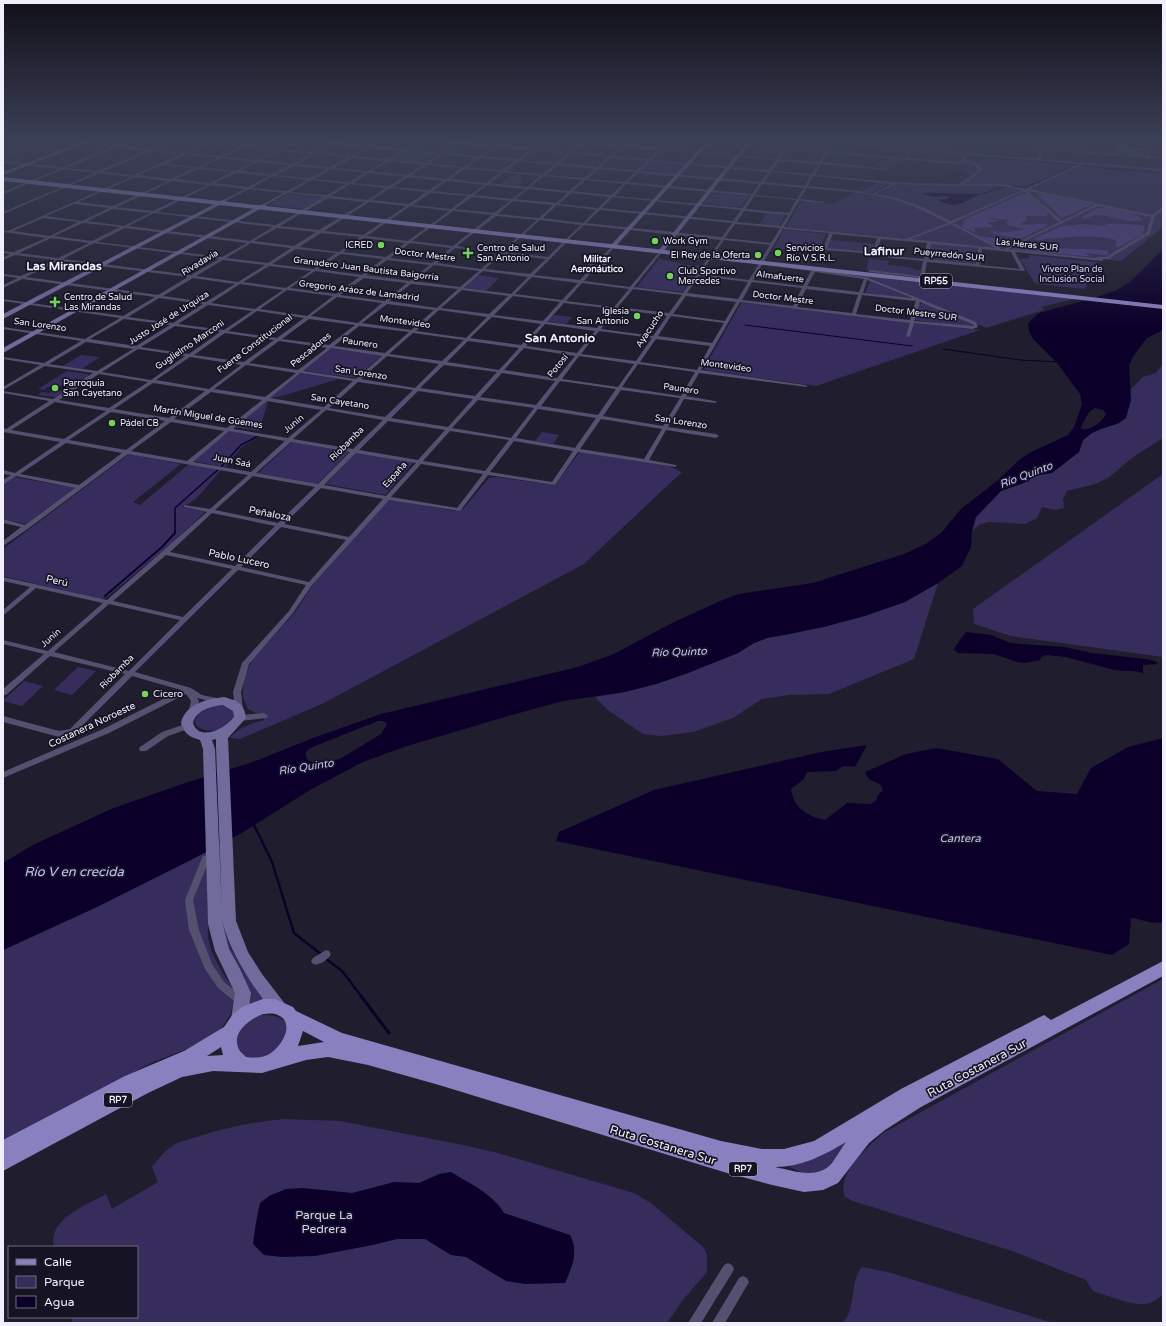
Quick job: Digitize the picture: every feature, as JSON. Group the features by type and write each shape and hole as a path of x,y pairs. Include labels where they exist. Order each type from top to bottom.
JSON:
{"main road":[{"name":"RP55","path":"241,204 1163,306"},
{"name":"Ruta Costanera Sur","path":"3,1150 131,1082 190,1057 207,1048 234,1026 248,1012 271,1006 286,1012 317,1030 339,1040 721,1150 762,1158 784,1158 803,1154 819,1148 907,1095 1163,959"},
{"name":"Ruta Costanera Sur","path":"3,1162 174,1072 200,1065 218,1063 258,1066 306,1052 328,1049 368,1057 753,1172 794,1181 812,1183 830,1178 838,1171 855,1145 863,1136 885,1118 1163,968"},
{"path":"275,1061 291,1044 295,1034 294,1024 286,1012"},
{"path":"234,1026 228,1042 229,1051 234,1059 241,1064"}],"street":[{"path":"3,213 24,204"},
{"path":"3,235 72,204"},
{"path":"81,204 470,249"},
{"path":"3,259 121,204"},
{"path":"3,287 170,204"},
{"path":"3,317 218,204"},
{"path":"3,351 266,204"},
{"name":"Rivadavia","path":"3,391 44,365 316,204"},
{"name":"Justo José de Urquiza","path":"4,431 364,204"},
{"path":"398,204 773,244"},
{"name":"Fuerte Constitucional","path":"3,544 460,204"},
{"name":"Pescadores","path":"189,462 329,346 509,204"},
{"name":"Las Heras SUR","path":"543,204 1103,260"},
{"name":"Riobamba","path":"3,719 59,734 72,731 279,524 604,204"},
{"name":"España","path":"239,714 237,692 238,683 241,672 246,663 291,612 310,584 580,282 594,267 605,264 601,260 652,204"},
{"path":"689,204 789,214"},
{"name":"Ayacucho","path":"553,484 578,450 746,204"},
{"path":"646,460 796,204"},
{"path":"910,204 951,222 1000,248 1103,260 1149,233 1152,216 1163,208"},
{"path":"904,240 993,204"},
{"path":"1041,204 1061,222"},
{"path":"1093,204 1152,216"},
{"name":"Guglielmo Marconi","path":"3,483 410,205"},
{"name":"Junín","path":"3,693 165,552 290,439 326,409 555,205"},
{"name":"Potosí","path":"458,510 558,380 699,205"},
{"path":"1006,249 1098,205"},
{"name":"Doctor Mestre","path":"42,217 854,314"},
{"name":"Granadero Juan Bautista Baigorria","path":"3,231 727,322"},
{"name":"Pueyrredón SUR","path":"831,233 825,249 1023,270 1012,251"},
{"path":"874,253 879,238"},
{"path":"870,271 922,277 928,243"},
{"path":"978,266 980,248"},
{"name":"Gregorio Aráoz de Lamadrid","path":"3,252 713,345"},
{"path":"501,253 548,258"},
{"path":"770,262 790,268 866,278 917,300 908,336"},
{"path":"796,307 813,271"},
{"name":"Montevideo","path":"3,275 699,370 805,386"},
{"name":"Almafuerte","path":"698,275 917,300"},
{"path":"854,314 866,278"},
{"name":"Paunero","path":"3,300 715,402"},
{"name":"Doctor Mestre SUR","path":"854,314 973,328 976,327 974,323 917,300"},
{"name":"San Lorenzo","path":"3,328 537,407 716,436"},
{"name":"San Cayetano","path":"3,358 646,460 674,466"},
{"name":"Martín Miguel de Güemes","path":"3,391 553,484"},
{"name":"Juan Saá","path":"4,431 66,440 458,510"},
{"path":"3,472 80,487"},
{"name":"Peñaloza","path":"186,506 350,539"},
{"path":"3,522 27,527"},
{"name":"Pablo Lucero","path":"165,552 310,584"},
{"name":"Perú","path":"3,579 184,619"},
{"path":"3,613 35,586"},
{"path":"3,642 130,673 188,690 200,697 229,703 239,714 264,716"},
{"path":"188,690 195,701 192,714"},
{"name":"Costanera Noroeste","path":"3,775 106,731 188,690"},
{"path":"218,701 200,707 189,717 189,730 203,736 224,732 234,726 239,714"},
{"path":"143,749 165,734 188,726"},
{"path":"224,732 216,748 220,898 218,940 243,993 242,1003 234,1026"},
{"path":"203,736 207,742 216,748"},
{"path":"206,858 189,900 194,930 208,966 221,985 242,1003"},
{"path":"220,898 238,948 262,986 286,1012"},
{"path":"316,962 326,954"},
{"path":"694,1323 728,1269"},
{"path":"718,1323 743,1282"}],"green space":[{"path":"270,204 313,204 304,209 268,205"},
{"path":"711,204 743,204 741,207"},
{"path":"799,204 1163,204 1163,227 1121,261 786,227"},
{"path":"767,212 785,215 779,226 759,225"},
{"path":"784,230 826,234 817,253 774,248"},
{"path":"830,240 875,244 873,252 827,248"},
{"path":"930,243 978,248 976,264 927,259"},
{"name":"Vivero Plan de Inclusión Social","path":"1029,255 1097,262 1085,289 1037,284 1034,282 1020,259 1030,258"},
{"name":"Club Sportivo Mercedes","path":"659,259 680,263 679,264 701,266 683,292 637,287"},
{"path":"869,259 889,261 888,265 921,270 919,276 866,270"},
{"path":"478,275 499,278 486,291 465,288"},
{"path":"857,275 1078,298 1041,307 1044,310 986,328 871,278"},
{"path":"870,281 913,299 865,294"},
{"path":"741,303 980,330 816,386 705,370 704,368"},
{"path":"924,303 971,323 973,326 969,327 914,320 918,304"},
{"path":"554,315 572,317 566,324 549,322 548,321"},
{"path":"330,348 381,356 356,378 303,371"},
{"path":"81,355 100,357 82,369 63,366"},
{"path":"1163,364 1163,438 1132,458 1108,478 1095,484 1067,491 1063,499 1064,508 1056,510 1042,507 1037,518 1025,524 988,522 979,525 972,531 976,517 1001,491 1032,476 1052,473 1079,452 1083,440 1092,433 1119,423 1131,400 1130,390 1143,377 1156,373"},
{"path":"67,371 88,374 89,376 55,397 37,395 42,392 49,393 54,390 60,391 74,382 68,381 59,387 48,387 44,390 38,389"},
{"path":"299,373 338,379 270,398"},
{"path":"265,401 268,402 259,431 233,427"},
{"path":"229,430 260,436 243,446 225,467 192,461"},
{"path":"542,432 559,435 553,444 535,441"},
{"path":"292,442 349,452 317,484 258,473"},
{"path":"357,452 414,462 385,495 326,484"},
{"path":"583,452 669,466 682,472 584,564 322,704 240,739 230,738 241,729 264,720 264,713 256,713 248,709 243,697 244,677 253,659 295,612 314,583 387,501 392,500 455,511 464,508 489,478 495,477 555,485 579,453"},
{"path":"129,454 181,464 133,502 140,505 189,464 221,470 196,499 183,507 205,512 171,544 107,597 101,599 3,576 3,549"},
{"path":"1163,474 1163,657 1011,636 974,624 973,609"},
{"path":"15,477 75,488 26,524 3,519 3,485"},
{"path":"938,583 914,659 829,694 789,695 762,699 733,718 693,732 661,736 643,734 609,711 595,697 625,692 656,684 738,653 754,643 767,638 792,634 905,602"},
{"path":"78,667 96,671 72,695 54,690"},
{"path":"24,681 43,686 22,706 3,701"},
{"path":"221,705 227,706 234,712 230,723 219,730 212,731 199,728 195,723 198,715 208,708"},
{"path":"207,851 208,938 212,953 224,975 234,989 234,1002 230,1015 221,1029 214,1035 182,1051 153,1062 3,1141 3,950 97,907"},
{"path":"222,900 223,921 229,944 240,966 269,1005 244,1012 217,901"},
{"path":"1163,979 1163,1294 1157,1299 1149,1303 1138,1304 1093,1291 1086,1280 1012,1251 853,1201 845,1197 843,1188 849,1170 862,1154 883,1133"},
{"path":"261,1015 278,1017 287,1024 288,1028 285,1044 263,1062 239,1057 236,1038 239,1030 253,1018"},
{"path":"888,1115 833,1171 809,1176 790,1167 789,1161"},
{"name":"Parque La Pedrera","path":"284,1119 340,1121 498,1153 634,1193 651,1203 704,1248 707,1255 707,1272 683,1300 667,1323 73,1323 71,1318 138,1318 138,1246 54,1246 53,1237 56,1228 62,1221 79,1208 106,1194 112,1209 158,1182 152,1167 173,1145 227,1128"},
{"path":"862,1267 888,1272 1053,1323 843,1323 850,1310 854,1287 858,1273"}],"shaded area":[{"path":"999,204 1038,204 1049,214 1046,216 1025,216 1027,220 1021,224 1048,225 1020,239 994,234 990,231 1010,232 1024,229 1008,225 1006,222 1010,220 986,217 998,221 986,223 994,226 992,227 974,228 976,233 962,226 967,218"},
{"path":"1047,204 1092,205 1062,218"},
{"path":"1097,208 1115,209 1128,212 1143,220 1132,221 1099,215 1080,218"},
{"path":"1081,224 1104,226 1106,224 1129,224 1145,226 1142,235 1118,247 1115,245 1117,241 1100,237 1033,239 1059,227"},
{"path":"981,237 1017,240 1018,242 1005,247 1000,247"},
{"path":"1025,243 1049,245 1046,248 1049,250 1056,248 1105,250 1108,251 1109,254 1103,255 1084,253 1091,256 1082,256 1012,249"}],"water":[{"name":"Río V en crecida","path":"1163,249 1163,330 1147,338 1134,355 1129,365 1131,400 1126,418 1119,423 1092,433 1083,440 1079,452 1052,473 1032,476 1029,481 1001,491 976,517 972,531 971,547 962,566 938,583 905,602 865,616 824,627 767,638 754,643 738,653 656,684 625,692 563,701 407,746 363,762 310,790 240,834 191,860 97,907 3,950 3,863 33,845 111,809 185,783 250,763 313,738 381,714 578,667 614,654 672,623 739,594 813,583 904,554 926,544 942,532 961,509 997,481 1019,460 1031,452 1068,435 1074,427 1082,404 1080,394 1057,363 1033,339 1029,331 1028,324 1039,313 1094,298 1117,290 1130,282","holes":["1095,408 1103,410 1106,414 1099,423 1089,429 1081,429 1089,412","378,721 383,721 387,724 381,734 340,759 317,763 309,761 306,758 306,752 310,748"]},
{"path":"966,632 991,635 1010,643 1064,647 1092,653 1146,659 1155,661 1158,664 1143,665 1143,673 1114,670 1066,657 1046,655 1041,657 1040,660 1025,663 1017,662 994,654 958,653 954,650 955,647"},
{"name":"Cantera","path":"1163,738 1163,922 1151,922 1131,918 1129,944 1112,955 556,841 559,832 654,790 821,752 867,745 855,767 843,766 836,771 807,772 804,779 791,789 795,802 800,808 812,816 825,820 847,803 870,804 876,801 878,795 883,790 880,784 869,779 865,772 906,754 936,748 998,759 1037,791 1077,794 1091,768 1128,747"},
{"path":"451,1172 494,1200 504,1213 570,1235 574,1247 574,1259 565,1283 525,1284 506,1281 466,1257 451,1255 425,1239 397,1239 315,1256 282,1257 264,1255 253,1244 260,1203 269,1196 286,1189 303,1188 352,1193 394,1182 419,1183 439,1174"}],"waterway":[{"path":"745,325 912,346"},
{"path":"943,349 1020,360 1059,362"},
{"path":"105,596 162,547 175,533 175,508 221,467 241,445 258,436"},
{"path":"254,822 254,825 272,862 294,933 322,955"},
{"path":"325,958 342,971 362,997"},
{"path":"361,996 389,1033"}],"place":[{"name":"Work Gym","path":"655,241"},
{"name":"ICRED","path":"381,245"},
{"name":"Centro de Salud San Antonio","path":"468,253"},
{"name":"Servicios Río V S.R.L.","path":"778,253"},
{"name":"El Rey de la Oferta","path":"758,255"},
{"name":"Club Sportivo Mercedes","path":"670,276"},
{"name":"Centro de Salud Las Mirandas","path":"55,302"},
{"name":"Iglesia San Antonio","path":"637,316"},
{"name":"Parroquia San Cayetano","path":"55,388"},
{"name":"Pádel CB","path":"112,423"},
{"name":"Cicero","path":"145,694"}],"district":[{"name":"Lafinur","path":"884,251"},
{"name":"Militar Aeronáutico","path":"597,264"},
{"name":"Las Mirandas","path":"64,266"},
{"name":"San Antonio","path":"560,338"}],"water label":[{"name":"Río Quinto","path":"1026,475"},
{"name":"Río Quinto","path":"679,652"},
{"name":"Río Quinto","path":"306,767"}]}
